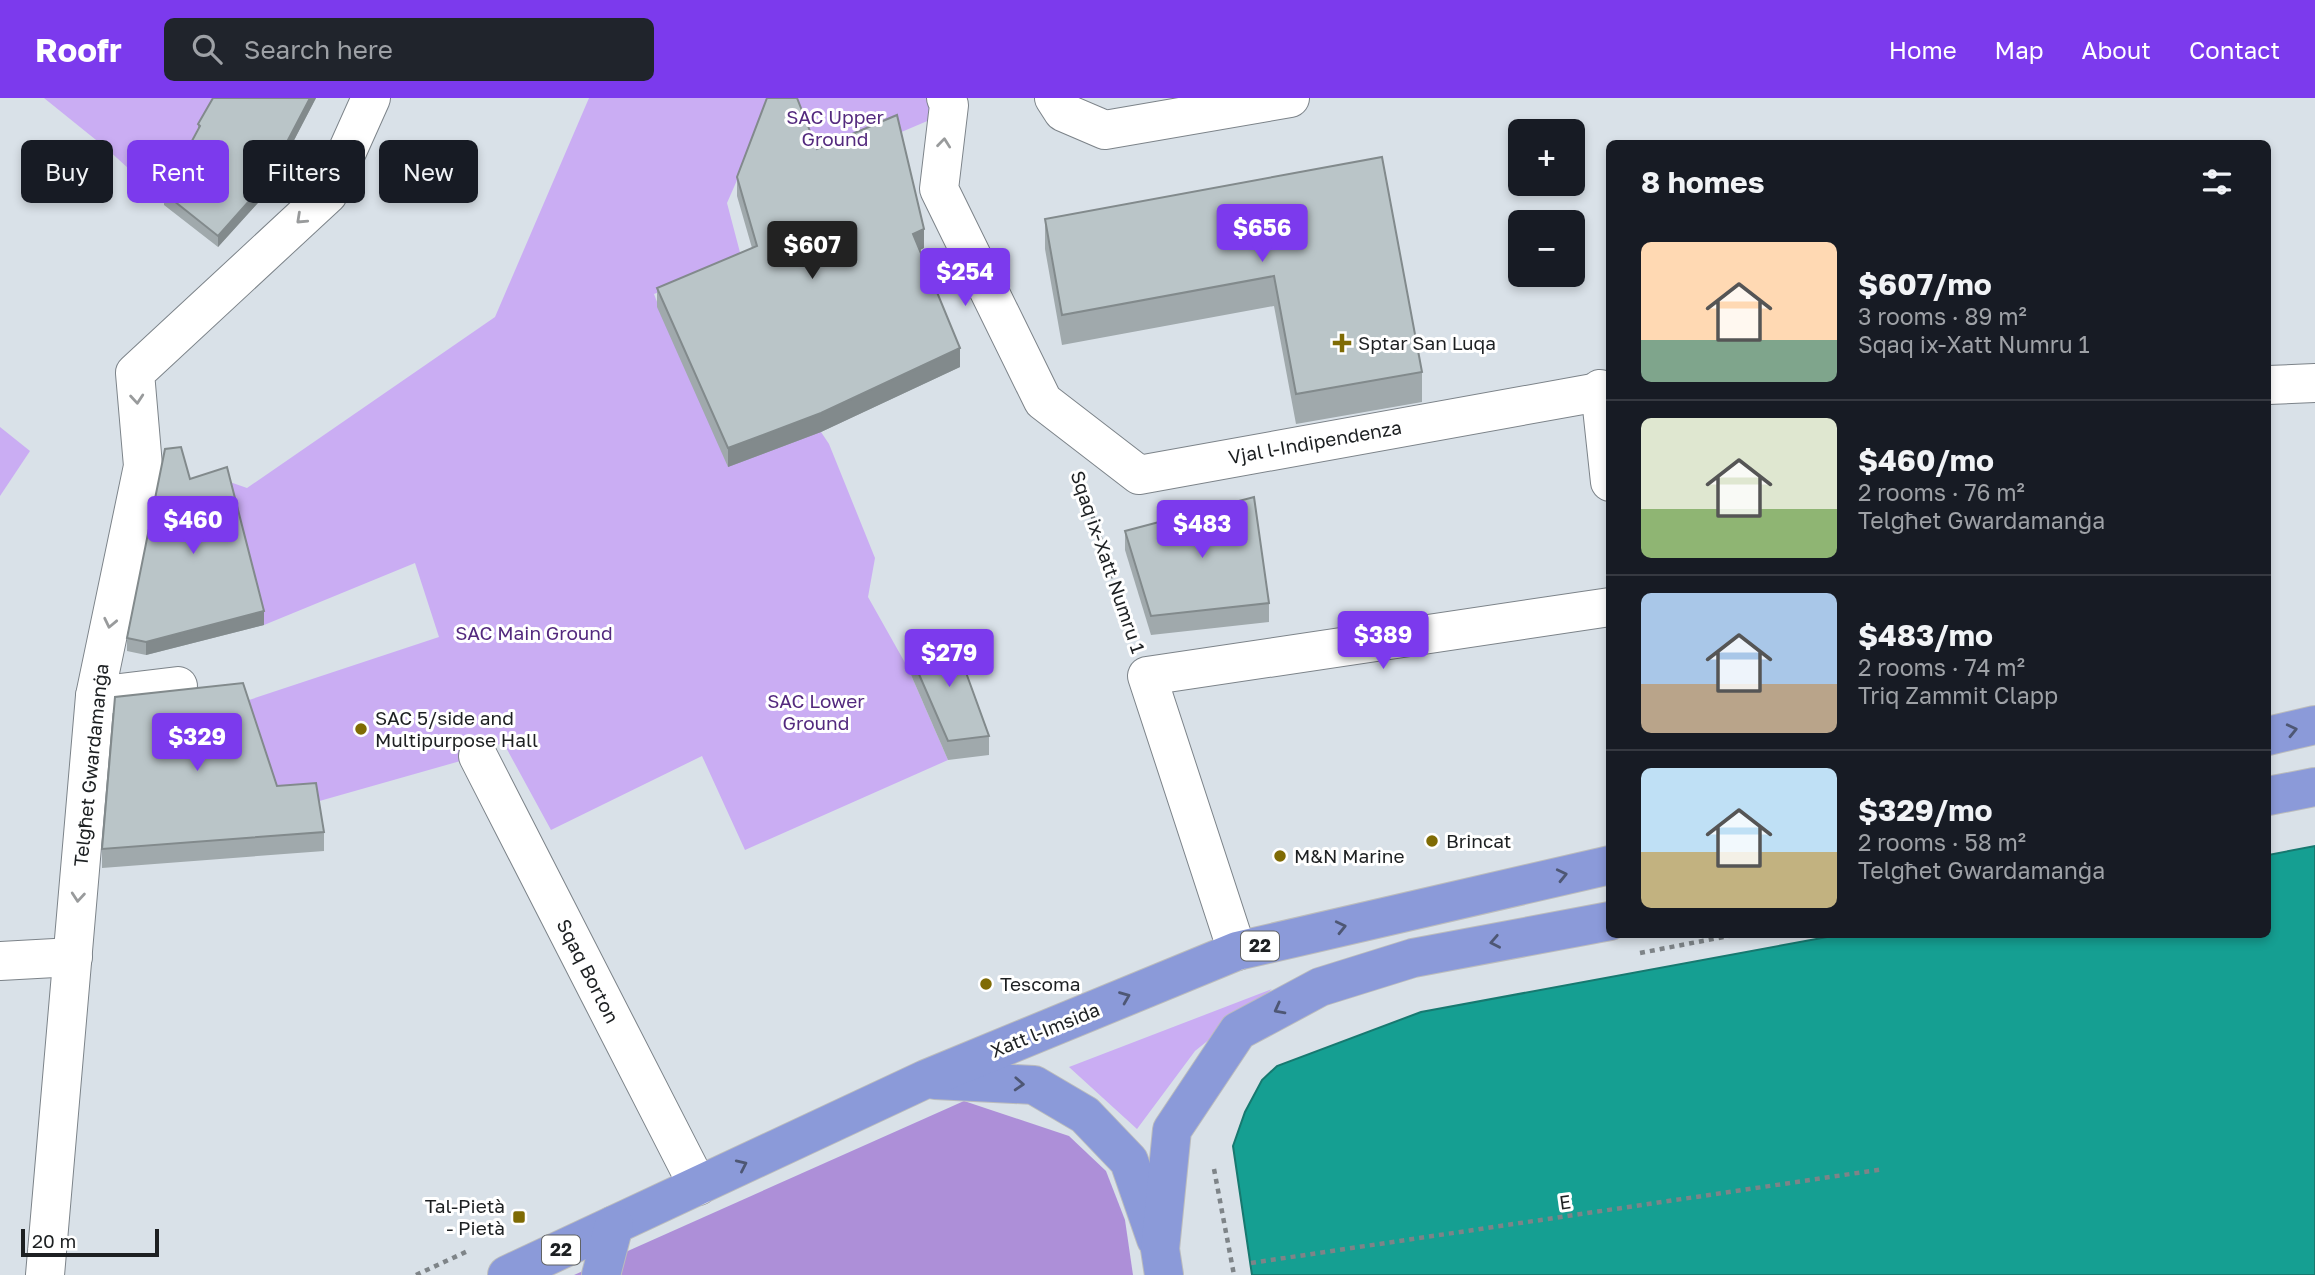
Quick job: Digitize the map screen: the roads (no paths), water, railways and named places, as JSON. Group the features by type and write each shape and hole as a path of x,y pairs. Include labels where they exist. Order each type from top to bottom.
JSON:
{"highway":[{"path":"2271,735 2315,725"},
{"path":"2271,795 2315,787"},
{"name":"Xatt l-Imsida","path":"508,1275 926,1079 1237,951 1606,867"},
{"path":"1162,1262 1172,1130 1238,1031 1320,987 1413,958 1606,921"},
{"path":"926,1079 1034,1085 1085,1115 1129,1161 1162,1262"},
{"path":"601,1275 614,1225"}],"street":[{"name":"Telgħet Gwardamanġa","path":"45,1275 95,696 143,466 135,373 328,194 370,98"},
{"name":"Vjal l-Indipendenza","path":"946,98 948,105 939,189 1043,401 1139,475 1605,389"},
{"path":"1055,98 1063,112 1105,130 1290,98"},
{"path":"2271,385 2315,383"},
{"path":"1605,389 1606,408"},
{"name":"Sqaq ix-Xatt Numru 1","path":"1237,951 1147,676 1606,608"},
{"path":"95,696 178,686"},
{"name":"Sqaq Borton","path":"478,756 698,1185"},
{"path":"0,961 73,957"}],"place":[{"name":"Sptar San Luqa","path":"1342,343"},
{"name":"SAC 5/side and Multipurpose Hall","path":"361,729"},
{"name":"Brincat","path":"1432,841"},
{"name":"M&N Marine","path":"1280,856"},
{"name":"Tescoma","path":"986,984"},
{"name":"Tal-Pietà - Pietà","path":"519,1217"}],"park label":[{"name":"SAC Upper Ground","path":"835,128"},
{"name":"SAC Main Ground","path":"534,633"},
{"name":"SAC Lower Ground","path":"816,712"}]}
